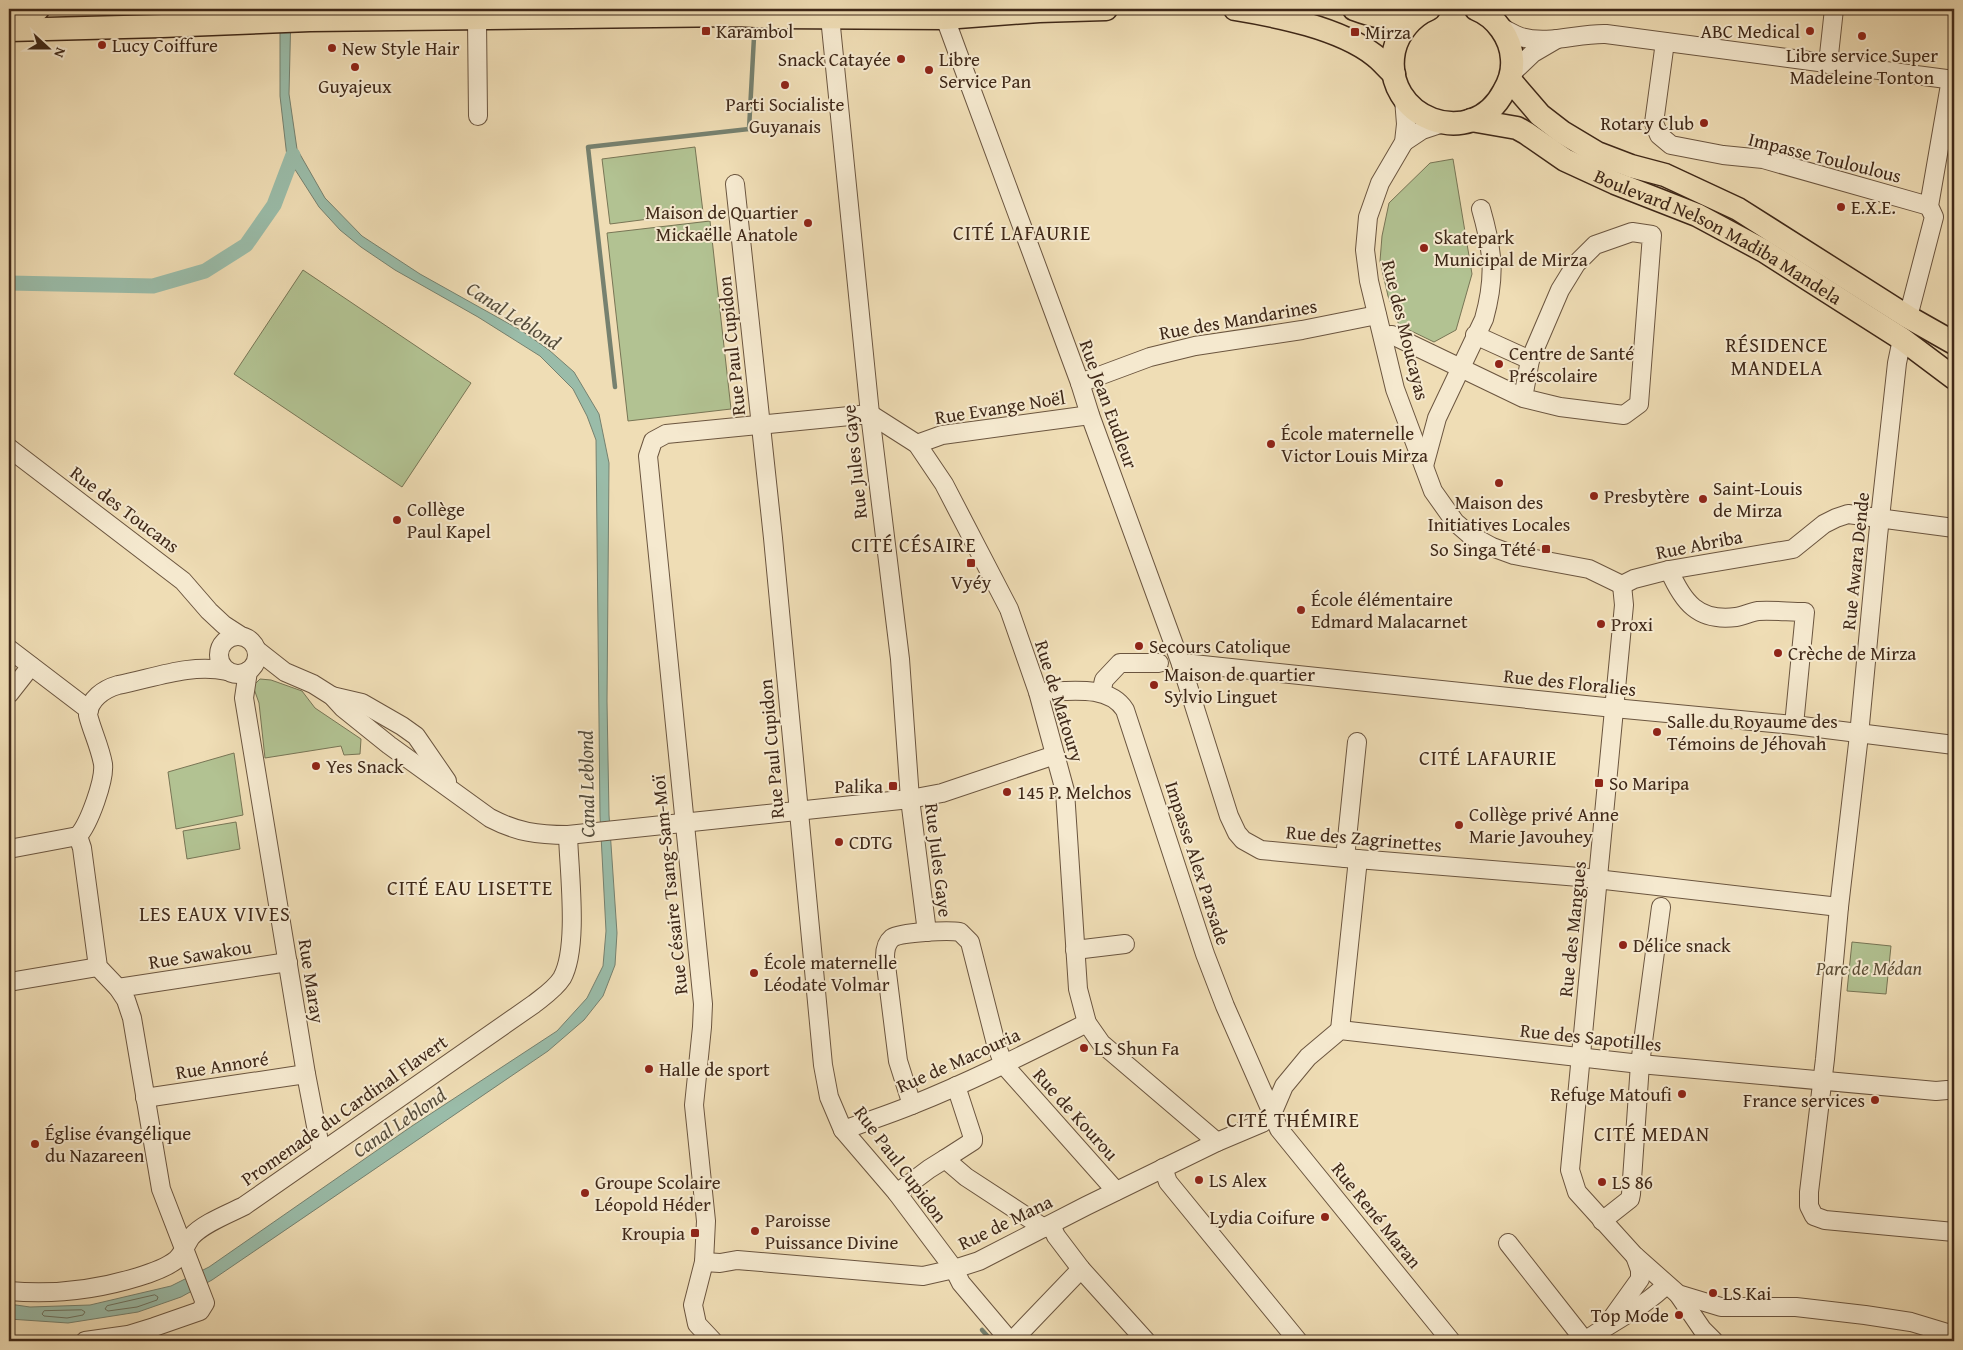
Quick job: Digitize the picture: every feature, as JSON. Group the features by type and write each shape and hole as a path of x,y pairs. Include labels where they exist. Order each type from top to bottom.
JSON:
{"main road":[{"path":"9,9 38,9"},
{"path":"9,30 310,20 738,16 830,17 1106,9"},
{"path":"1235,9 1271,15 1312,26 1343,38 1374,54 1394,74"},
{"path":"1354,9 1386,19 1421,14"},
{"path":"1421,14 1403,30 1396,45 1393,59 1397,87 1404,99 1421,115 1443,123 1458,124 1487,113 1499,101 1511,77 1512,57 1508,41 1488,15"},
{"name":"Boulevard Nelson Madiba Mandela","path":"1511,77 1540,114 1562,132 1597,152 1631,166 1665,175 1738,209 1908,317 1954,343"},
{"name":"Boulevard Nelson Madiba Mandela","path":"1472,120 1516,128 1526,132 1565,160 1615,183 1698,215 1764,251 1902,339 1954,378"}],"street":[{"path":"1828,64 1834,9"},
{"name":"Rue Jean Eudleur","path":"945,13 1181,664 1228,816"},
{"path":"1488,15 1519,36 1529,39 1557,39 1594,34 1953,79 1929,206 1934,217 1908,317"},
{"name":"Rue Jules Gaye","path":"830,17 870,414 900,659 910,799 927,932"},
{"path":"477,19 478,116"},
{"path":"1511,77 1533,53 1557,39"},
{"name":"Impasse Touloulous","path":"1665,42 1654,123 1659,135 1671,145 1723,155 1763,159 1929,206"},
{"name":"Rue des Moucayas","path":"1404,99 1406,124 1404,142 1380,182 1368,217 1365,250 1368,281 1395,389 1433,491 1455,522 1470,535 1492,547 1514,555 1589,568 1622,585"},
{"name":"Rue des Moucayas","path":"1404,142 1422,130 1443,123"},
{"name":"Rue Paul Cupidon","path":"735,184 822,1065 829,1097 843,1130 897,1193 954,1269 961,1283 1011,1341"},
{"path":"1424,466 1436,418 1484,319 1489,302 1492,275 1490,239 1481,209"},
{"path":"1383,336 1392,335 1523,398 1560,407 1624,414 1639,404 1652,235 1632,232 1595,245 1576,264 1560,290 1530,360 1523,398"},
{"name":"Rue des Mandarines","path":"1080,383 1150,358 1195,346 1302,330 1377,315"},
{"path":"1475,335 1530,360"},
{"name":"Rue Awara Dende","path":"1902,339 1897,363 1880,518 1809,1206 1814,1216 1825,1220 1954,1232"},
{"path":"760,425 870,414"},
{"name":"Rue de Matoury","path":"870,414 917,444 944,484 1009,609 1038,692 1065,791 1078,988 1087,1024 1102,1043 1216,1142"},
{"name":"Rue Evange Noël","path":"917,444 942,435 1090,415"},
{"name":"Rue Césaire Tsang-Sam-Moï","path":"713,1341 697,1324 693,1305 704,1262 706,1221 694,1105 702,1027 702,1004 648,456 653,441 666,434 760,425"},
{"name":"Rue des Toucans","path":"9,448 183,581 224,625 253,642 257,650"},
{"name":"Rue Abriba","path":"1622,585 1634,579 1669,570 1793,548 1824,524 1848,514 1954,528"},
{"path":"1669,570 1678,592 1694,609 1715,618 1737,617 1758,611 1805,612 1794,726"},
{"name":"Rue des Mangues","path":"1622,585 1624,604 1579,1057 1570,1170 1577,1192 1634,1255 1672,1290"},
{"name":"Rue des Toucans","path":"209,611 233,664"},
{"path":"233,664 231,637 241,636"},
{"path":"9,649 89,710"},
{"path":"85,1341 128,1335 154,1328 200,1311 205,1303 161,1189 132,1018 126,1000 118,988 98,967 82,848 78,836 90,814 103,775 102,760 90,721 89,710 94,700 112,687 199,668 257,660 257,650"},
{"path":"257,650 285,672"},
{"path":"1101,693 1104,680 1120,663 1159,663"},
{"path":"233,664 285,672 313,684 332,696 362,703 402,726 416,736 454,792 490,818 525,832 576,834 798,809 910,799 942,793 1055,755"},
{"name":"Rue Maray","path":"233,664 244,698 306,1074 321,1152"},
{"name":"Rue des Floralies","path":"1181,664 1397,684 1954,745"},
{"path":"9,694 31,666"},
{"name":"Impasse Alex Parsade","path":"1038,692 1091,691 1101,693 1118,701 1125,710 1205,954 1225,1006 1272,1114"},
{"path":"1272,1114 1284,1086 1308,1057 1340,1030 1352,859 1357,742"},
{"name":"Rue des Zagrinettes","path":"1228,816 1237,834 1256,848 1352,859 1598,880 1839,906"},
{"name":"Promenade du Cardinal Flavert","path":"9,1291 52,1292 113,1284 167,1266 178,1258 187,1255 191,1238 198,1230 244,1206 534,1004 558,983 567,966 571,945 576,834"},
{"path":"9,849 78,836"},
{"path":"1602,1220 1630,1199 1631,1194 1640,1064 1661,908"},
{"path":"912,1105 898,1061 885,957 887,945 894,937 927,932 956,931 967,938 986,1000 996,1044 1004,1065"},
{"path":"1075,950 1125,944"},
{"name":"Rue Sawakou","path":"118,988 288,962"},
{"path":"9,982 98,967"},
{"name":"Rue de Macouria","path":"843,1130 912,1105 956,1086 1004,1065 1087,1024"},
{"name":"Rue des Sapotilles","path":"1340,1030 1640,1064 1936,1091 1947,1090"},
{"name":"Rue de Kourou","path":"1004,1065 1116,1191"},
{"name":"Rue Annoré","path":"145,1098 306,1074"},
{"path":"897,1193 929,1168 973,1141 956,1086"},
{"name":"Rue de Mana","path":"704,1262 720,1263 737,1260 909,1276 923,1276 954,1269 979,1261 1216,1142 1262,1123 1272,1114"},
{"name":"Rue René Maran","path":"1272,1114 1279,1129 1451,1341"},
{"path":"945,1159 966,1177 1047,1227 1146,1341"},
{"path":"1163,1168 1168,1182 1298,1341"},
{"path":"1508,1243 1585,1341 1606,1326 1655,1297 1672,1290 1721,1307"},
{"path":"1606,1326 1640,1280 1640,1270 1634,1255"},
{"path":"1011,1341 1081,1268"},
{"path":"1672,1290 1708,1335"},
{"path":"1708,1335 1700,1318 1708,1310 1721,1307 1796,1307 1865,1314 1911,1322 1954,1334"}],"green space":[{"path":"695,147 703,212 610,224 602,159"},
{"name":"Skatepark Municipal de Mirza","path":"1453,159 1472,274 1456,330 1434,342 1399,325 1388,296 1380,261 1382,236 1389,203 1430,163"},
{"path":"710,221 731,409 628,421 607,233"},
{"path":"303,270 471,383 402,487 234,374"},
{"path":"260,679 271,680 302,691 315,708 361,739 360,754 344,755 341,746 265,758 259,703 253,686"},
{"path":"234,753 243,815 176,829 168,772"},
{"path":"236,822 240,849 187,859 183,831"},
{"name":"Parc de Médan","path":"1852,942 1891,946 1886,994 1847,991"}],"water":[{"path":"280,9 291,9 289,94 297,149 325,198 362,236 420,274 522,331 549,350 574,372 599,414 609,463 607,701 609,815 617,933 615,965 603,996 584,1020 548,1051 212,1280 181,1297 138,1312 68,1323 9,1319 9,1304 30,1307 90,1305 171,1286 209,1267 412,1126 557,1031 587,998 603,966 606,931 600,816 596,440 587,416 573,389 540,356 478,317 395,270 340,230 319,207 287,157 280,96"}],"waterway":[{"path":"615,387 588,147 749,129 754,37"},
{"path":"9,283 153,286 205,271 246,245 274,205 293,155"},
{"path":"982,1330 992,1341"}],"place":[{"name":"Karambol","path":"706,31"},
{"name":"ABC Medical","path":"1810,31"},
{"name":"Mirza","path":"1355,32"},
{"name":"Libre service Super Madeleine Tonton","path":"1862,36"},
{"name":"Lucy Coiffure","path":"102,45"},
{"name":"New Style Hair","path":"332,48"},
{"name":"Snack Catayée","path":"901,59"},
{"name":"Guyajeux","path":"355,67"},
{"name":"Libre Service Pan","path":"929,70"},
{"name":"Parti Socialiste Guyanais","path":"785,85"},
{"name":"Rotary Club","path":"1704,123"},
{"name":"E.X.E.","path":"1841,207"},
{"name":"Maison de Quartier Mickaëlle Anatole","path":"808,223"},
{"name":"Skatepark Municipal de Mirza","path":"1424,248"},
{"name":"Centre de Santé Préscolaire","path":"1499,364"},
{"name":"École maternelle Victor Louis Mirza","path":"1271,444"},
{"name":"Maison des Initiatives Locales","path":"1499,483"},
{"name":"Presbytère","path":"1594,496"},
{"name":"Saint-Louis de Mirza","path":"1703,499"},
{"name":"Collège Paul Kapel","path":"397,520"},
{"name":"So Singa Tété","path":"1546,549"},
{"name":"Vyéy","path":"971,563"},
{"name":"École élémentaire Edmard Malacarnet","path":"1301,610"},
{"name":"Proxi","path":"1601,624"},
{"name":"Secours Catolique","path":"1139,646"},
{"name":"Crèche de Mirza","path":"1778,653"},
{"name":"Maison de quartier Sylvio Linguet","path":"1154,685"},
{"name":"Salle du Royaume des Témoins de Jéhovah","path":"1657,732"},
{"name":"Yes Snack","path":"316,766"},
{"name":"So Maripa","path":"1599,783"},
{"name":"Palika","path":"893,786"},
{"name":"145 P. Melchos","path":"1007,792"},
{"name":"Collège privé Anne Marie Javouhey","path":"1459,825"},
{"name":"CDTG","path":"839,842"},
{"name":"Délice snack","path":"1623,945"},
{"name":"École maternelle Léodate Volmar","path":"754,973"},
{"name":"LS Shun Fa","path":"1084,1048"},
{"name":"Halle de sport","path":"649,1069"},
{"name":"Refuge Matoufi","path":"1682,1094"},
{"name":"France services","path":"1875,1100"},
{"name":"Église évangélique du Nazareen","path":"35,1144"},
{"name":"LS Alex","path":"1199,1180"},
{"name":"LS 86","path":"1602,1182"},
{"name":"Groupe Scolaire Léopold Héder","path":"585,1193"},
{"name":"Lydia Coifure","path":"1325,1217"},
{"name":"Paroisse Puissance Divine","path":"755,1231"},
{"name":"Kroupia","path":"695,1233"},
{"name":"LS Kai","path":"1713,1293"},
{"name":"Top Mode","path":"1679,1315"}],"district":[{"name":"CITÉ LAFAURIE","path":"1022,232"},
{"name":"RÉSIDENCE MANDELA","path":"1777,356"},
{"name":"CITÉ CÉSAIRE","path":"914,544"},
{"name":"CITÉ LAFAURIE","path":"1488,757"},
{"name":"CITÉ EAU LISETTE","path":"470,887"},
{"name":"LES EAUX VIVES","path":"215,913"},
{"name":"CITÉ THÉMIRE","path":"1293,1119"},
{"name":"CITÉ MEDAN","path":"1652,1133"}],"water label":[{"name":"Canal Leblond","path":"514,315"},
{"name":"Canal Leblond","path":"586,784"},
{"name":"Canal Leblond","path":"399,1122"}]}
